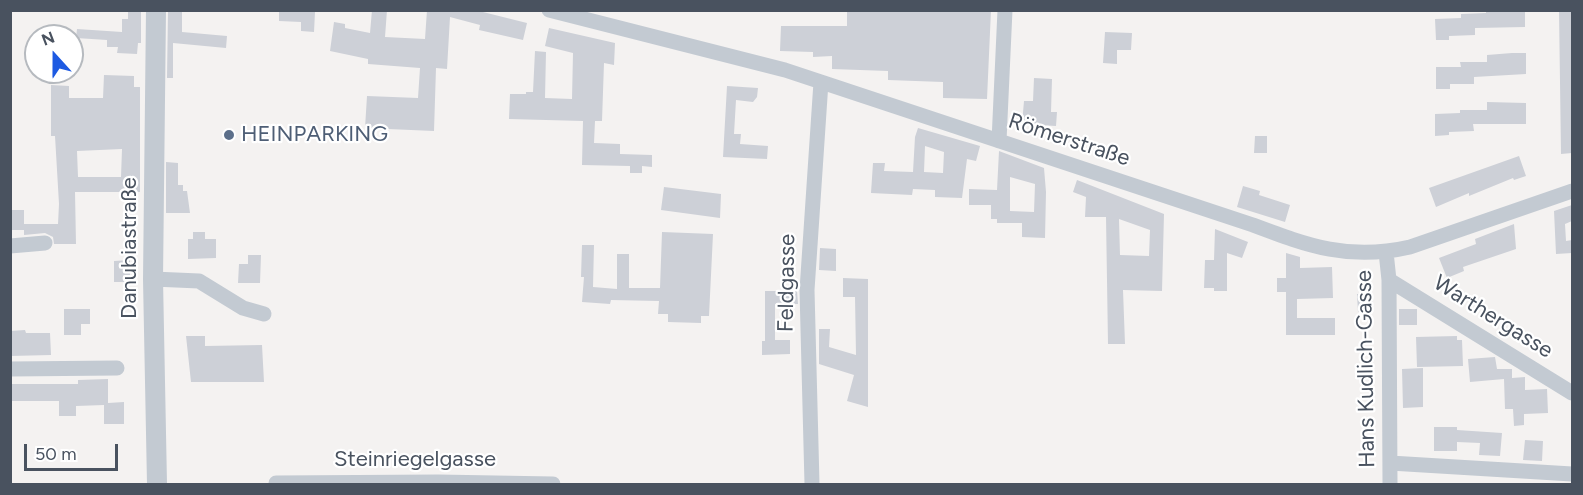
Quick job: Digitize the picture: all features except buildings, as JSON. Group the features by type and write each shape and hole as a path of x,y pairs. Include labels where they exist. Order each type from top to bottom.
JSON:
{"street":[{"name":"Danubiastraße","path":"156,10 153,279 157,483"},
{"name":"Römerstraße","path":"549,10 785,70 1307,245 1350,253 1386,252 1440,237 1572,191"},
{"path":"999,141 1005,10"},
{"name":"Feldgasse","path":"812,484 807,290 821,82"},
{"path":"10,246 45,243"},
{"name":"Hans Kudlich-Gasse","path":"1386,252 1389,280 1390,484"},
{"path":"153,279 199,281 243,308 264,314"},
{"name":"Warthergasse","path":"1389,280 1572,393"},
{"path":"10,369 117,368"},
{"path":"1390,463 1572,474"},
{"name":"Steinriegelgasse","path":"276,483 553,484"}],"place":[{"name":"HEINPARKING","path":"229,135"}]}
